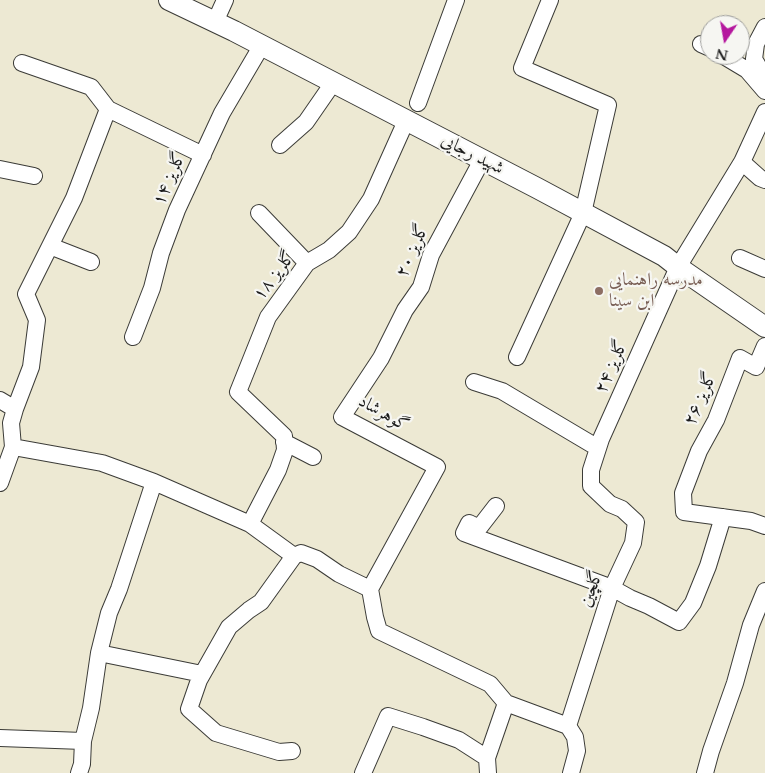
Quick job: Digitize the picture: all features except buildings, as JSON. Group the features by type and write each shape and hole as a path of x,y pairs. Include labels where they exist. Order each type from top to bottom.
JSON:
{"street":[{"name":"شهید رجایی","path":"169,0 262,45 664,256 765,327"},
{"path":"215,22 225,0"},
{"path":"418,103 456,0"},
{"path":"517,357 583,213 608,104 522,68 550,0"},
{"path":"765,27 756,44 754,60 765,78"},
{"name":"گلریز ۱۴","path":"132,337 152,288 161,253 177,210 222,113 262,45"},
{"path":"22,63 91,87 108,109 203,154"},
{"path":"739,65 747,70 765,91"},
{"path":"280,144 306,122 333,83"},
{"path":"0,483 13,446 11,423 31,367 37,320 26,294 74,198 108,109"},
{"name":"گلریز ۲۴","path":"590,486 591,470 598,448 678,267 742,162 765,112"},
{"name":"گلریز ۱۸","path":"284,442 284,436 238,392 268,318 307,263 329,250 349,232 371,199 406,121"},
{"name":"گلریز ۲۰","path":"381,358 405,310 421,287 431,255 482,160"},
{"path":"742,162 760,178 765,180"},
{"path":"0,169 34,176"},
{"path":"259,213 307,263"},
{"path":"50,246 91,262"},
{"path":"740,258 765,269"},
{"name":"گلریز ۲۶","path":"723,517 684,512 683,494 699,451 716,420 740,358 756,367 765,346"},
{"name":"گوهرشاد","path":"370,589 437,467 342,417 381,358"},
{"path":"474,382 502,390 598,448"},
{"path":"0,400 15,409"},
{"path":"284,442 313,457"},
{"path":"250,524 278,470 285,450 284,442"},
{"path":"13,446 102,463 154,482 250,524 294,556"},
{"path":"79,773 82,764 83,741 109,613 119,589 154,482"},
{"name":"گلچین","path":"568,726 612,588 633,544 636,522 622,508 610,504 590,486"},
{"path":"496,506 479,528 469,523 464,533 612,588 679,622 693,603 708,566 723,517 751,521 765,526"},
{"path":"292,751 279,752 216,733 189,709 199,680 229,627 261,602 294,556 302,553 317,559 339,574 370,589 379,631 490,684 506,703 568,726 575,737 577,751 571,773"},
{"path":"705,773 735,683 751,625 765,592"},
{"path":"100,653 202,674"},
{"path":"363,773 388,716 460,740 488,765 506,703"},
{"path":"0,738 83,741"}],"place":[{"name":"مدرسه راهنمایی ابن سینا","path":"599,291"}]}
